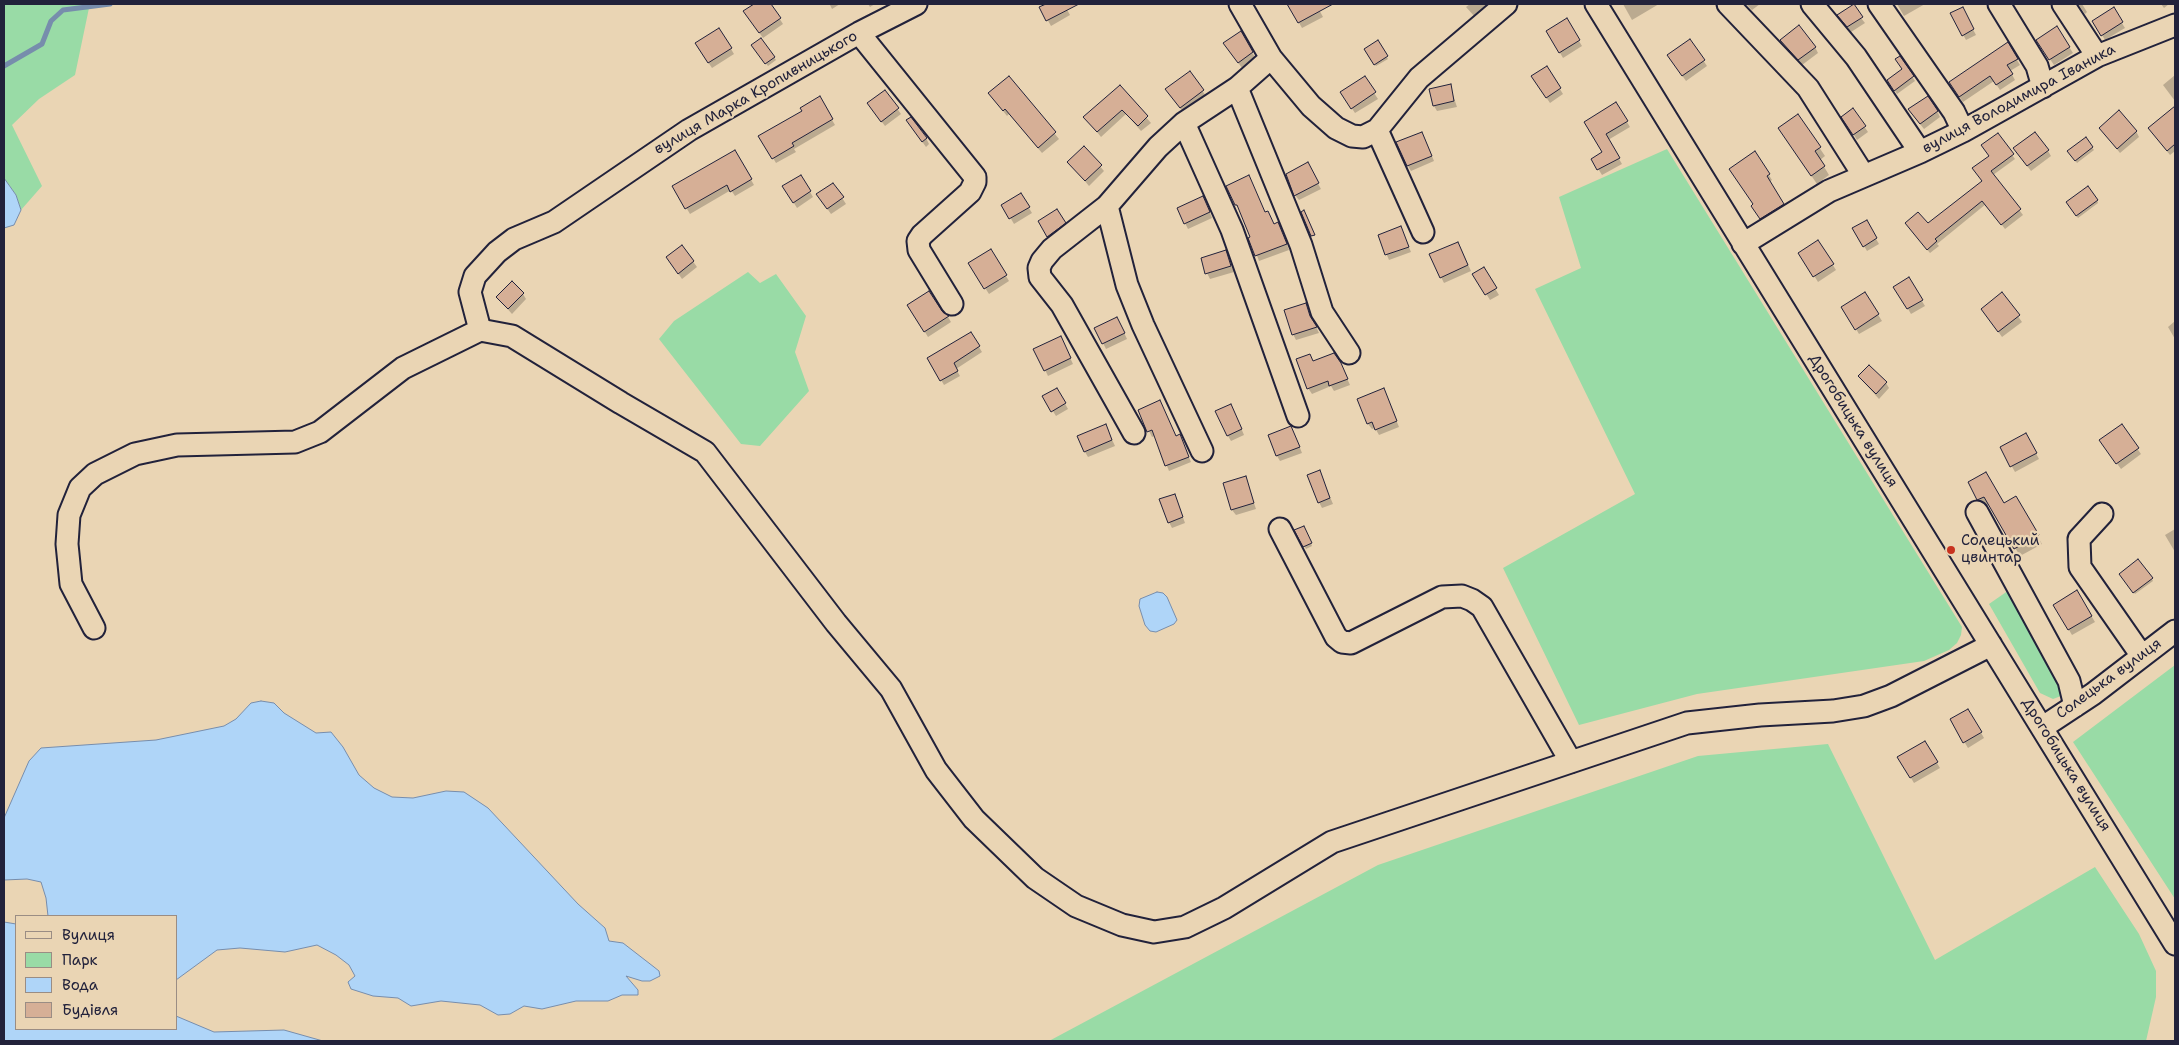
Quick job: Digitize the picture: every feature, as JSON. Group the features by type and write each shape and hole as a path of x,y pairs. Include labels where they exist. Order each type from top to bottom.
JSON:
{"street":[{"name":"вулиця Марка Кропивницького","path":"480,330 470,292 475,276 497,252 514,239 554,222 689,130 859,33 916,4"},
{"path":"1240,4 1271,58 1311,106 1336,128 1352,136 1363,137 1377,130 1419,78 1506,4"},
{"name":"Дрогобицька вулиця","path":"1596,4 2175,944"},
{"path":"1728,4 1808,88 1864,176"},
{"path":"1812,4 1856,57 1920,152"},
{"path":"1879,4 1954,112 1963,131"},
{"path":"2000,4 2037,66 2043,87"},
{"path":"2063,4 2097,56"},
{"name":"вулиця Володимира Іваника","path":"1743,244 1829,191 1920,152 1963,131 2097,56 2175,25"},
{"path":"859,33 975,177 975,182 970,192 922,235 918,241 919,250 952,304"},
{"path":"1134,433 1062,305 1040,276 1039,268 1052,249 1107,206 1158,147 1184,123 1237,88 1271,58"},
{"path":"1237,88 1301,246 1322,312 1349,352"},
{"path":"1184,123 1232,230 1298,416"},
{"path":"1377,130 1423,232"},
{"path":"1107,206 1126,285 1143,326 1202,451"},
{"path":"94,628 71,584 67,544 69,515 80,488 95,474 134,454 177,445 295,442 320,432 403,368 480,330 512,336 705,452 836,623 891,689 936,770 974,819 1036,878 1076,906 1122,925 1154,932 1185,927 1224,908 1332,842 1687,723 1760,715 1833,711 1864,706 1891,696 1991,645"},
{"path":"1977,512 2069,681 2075,706"},
{"path":"2102,514 2079,539 2080,567 2142,656"},
{"path":"1280,529 1336,637 1342,642 1351,643 1442,597 1462,596 1482,608 1571,762"},
{"name":"Солецька вулиця","path":"2043,728 2175,631"}],"green space":[{"path":"4,4 110,4 89,8 75,75 39,99 12,125 42,186 21,210 16,195 4,178"},
{"path":"1667,149 1962,627 1961,635 1957,643 1949,650 1924,661 1697,694 1579,725 1503,568 1635,494 1535,289 1581,268 1559,197"},
{"path":"748,272 760,283 776,274 806,316 795,352 809,391 760,446 741,444 659,339 674,321"},
{"path":"2012,588 2065,687 2061,696 2053,699 2040,693 1989,604"},
{"path":"2175,665 2175,899 2073,742"},
{"path":"1828,744 1935,960 2095,867 2139,934 2156,971 2156,997 2146,1041 1049,1041 1378,865 1698,756"}],"water":[{"path":"4,178 16,195 21,210 14,225 4,228"},
{"path":"1157,592 1163,593 1167,597 1177,620 1174,624 1156,632 1150,631 1145,625 1139,606 1140,599"},
{"path":"261,701 274,703 284,713 316,733 331,732 343,747 359,775 374,788 392,797 413,798 446,791 464,792 488,808 578,904 605,928 609,941 623,943 659,971 660,976 650,981 642,981 626,976 638,990 638,995 622,995 608,1001 576,1001 542,1009 524,1006 510,1014 498,1015 480,1005 441,1001 411,1006 398,998 373,996 351,989 348,982 355,976 349,965 336,955 317,945 285,952 240,948 217,950 178,979 178,915 48,915 46,898 41,882 27,879 4,880 4,818 29,761 41,748 156,740 224,726 236,719 251,703"},
{"path":"4,922 15,924 15,1030 178,1030 178,1017 214,1032 284,1030 323,1041 4,1041"}],"building":[{"path":"754,4 771,4 781,18 759,33 743,11"},
{"path":"1046,4 1079,4 1046,21 1039,7"},
{"path":"1287,4 1333,4 1298,23"},
{"path":"1854,4 1863,17 1847,27 1837,15"},
{"path":"1963,7 1974,29 1962,36 1950,13"},
{"path":"2114,7 2123,22 2101,36 2092,21"},
{"path":"1567,18 1580,40 1559,53 1546,31"},
{"path":"1799,25 1816,47 1798,60 1780,40"},
{"path":"2057,26 2070,47 2049,60 2036,40"},
{"path":"719,28 732,48 708,63 695,43"},
{"path":"1241,31 1253,52 1238,63 1223,43"},
{"path":"761,38 775,57 765,64 751,45"},
{"path":"1690,39 1705,60 1682,76 1667,55"},
{"path":"1378,40 1388,56 1374,65 1364,49"},
{"path":"2008,42 2018,59 2007,65 2013,74 1996,85 1990,76 1959,97 1949,82"},
{"path":"1900,56 1914,76 1894,91 1887,80 1902,69 1895,59"},
{"path":"1547,66 1561,88 1546,98 1531,76"},
{"path":"1190,71 1204,90 1180,108 1165,89"},
{"path":"1009,76 1056,132 1038,148 1005,109 1003,111 988,93"},
{"path":"1365,76 1376,92 1351,109 1340,92"},
{"path":"1451,84 1454,101 1433,106 1429,89"},
{"path":"1120,85 1148,116 1138,126 1122,110 1097,132 1083,117"},
{"path":"885,90 899,108 881,122 867,103"},
{"path":"820,96 833,119 792,143 794,146 772,159 758,136 802,111 800,108"},
{"path":"1928,96 1938,111 1920,124 1908,109"},
{"path":"1616,102 1628,121 1606,134 1620,158 1597,170 1591,159 1602,152 1584,122"},
{"path":"2175,106 2175,144 2167,151 2148,128"},
{"path":"1853,108 1866,126 1853,135 1841,117"},
{"path":"2119,110 2137,131 2117,149 2099,128"},
{"path":"1798,114 1821,147 1815,151 1825,166 1811,176 1778,128"},
{"path":"911,117 927,138 922,142 906,120"},
{"path":"1422,132 1432,156 1407,166 1396,142"},
{"path":"2035,132 2049,150 2027,166 2013,148"},
{"path":"1998,133 2014,154 1991,171 2021,209 2001,225 1982,201 1935,239 1937,241 1927,250 1905,223 1918,212 1928,223 1982,181 1972,168 1989,156 1981,145"},
{"path":"2086,137 2093,147 2075,161 2067,151"},
{"path":"1084,146 1102,165 1085,181 1067,162"},
{"path":"735,150 752,179 730,192 727,185 685,209 672,186"},
{"path":"1755,151 1770,174 1767,176 1784,204 1760,219 1751,206 1753,204 1729,169"},
{"path":"1308,162 1319,183 1294,196 1286,174"},
{"path":"801,175 811,191 793,203 782,186"},
{"path":"1249,175 1265,212 1268,211 1274,224 1278,222 1287,244 1255,256 1248,238 1250,237 1237,205 1235,205 1226,186"},
{"path":"833,183 844,197 827,209 816,194"},
{"path":"2088,186 2098,200 2076,216 2066,202"},
{"path":"1021,193 1030,207 1009,219 1001,205"},
{"path":"1203,196 1210,212 1184,224 1177,208"},
{"path":"1057,209 1066,223 1047,237 1038,221"},
{"path":"1304,210 1315,235 1311,236 1301,212"},
{"path":"1867,220 1877,238 1863,247 1852,228"},
{"path":"1401,226 1409,247 1385,255 1378,235"},
{"path":"1818,240 1834,264 1813,277 1798,253"},
{"path":"1458,242 1468,265 1440,278 1429,254"},
{"path":"682,245 694,261 678,274 666,257"},
{"path":"991,249 1007,275 984,289 968,263"},
{"path":"1226,250 1231,266 1205,274 1201,258"},
{"path":"1484,267 1497,288 1485,295 1472,274"},
{"path":"1909,277 1923,300 1907,309 1893,287"},
{"path":"512,281 524,293 508,309 496,297"},
{"path":"929,291 942,311 949,316 924,332 907,305"},
{"path":"1865,292 1879,314 1855,330 1841,307"},
{"path":"2002,292 2020,315 1998,332 1981,309"},
{"path":"1306,303 1310,316 1317,327 1292,335 1284,310"},
{"path":"1117,317 1125,333 1102,344 1094,328"},
{"path":"971,332 980,346 954,363 958,371 940,381 927,358"},
{"path":"1061,336 1071,358 1044,371 1033,349"},
{"path":"1334,353 1348,379 1329,386 1328,381 1307,389 1296,359 1310,354 1313,361"},
{"path":"1869,365 1887,382 1876,394 1858,376"},
{"path":"1057,388 1066,403 1051,412 1042,396"},
{"path":"1384,388 1397,421 1375,430 1372,422 1367,424 1357,399"},
{"path":"1160,400 1176,436 1180,434 1189,457 1165,466 1152,430 1147,432 1138,410"},
{"path":"1231,404 1242,429 1227,436 1215,411"},
{"path":"1106,424 1112,440 1084,452 1077,436"},
{"path":"2122,424 2139,448 2116,464 2099,440"},
{"path":"1291,426 1300,447 1276,456 1268,435"},
{"path":"2026,433 2037,453 2010,467 2000,447"},
{"path":"1320,470 1330,498 1318,503 1307,475"},
{"path":"1986,472 2004,503 2016,496 2039,535 2014,549 1984,497 1977,500 1968,482"},
{"path":"1246,476 1254,503 1231,510 1223,483"},
{"path":"1175,494 1183,517 1168,523 1159,499"},
{"path":"1304,526 1312,543 1303,547 1294,530"},
{"path":"2138,559 2153,578 2133,593 2119,574"},
{"path":"2077,590 2092,616 2068,630 2053,605"},
{"path":"1968,709 1982,732 1963,743 1950,719"},
{"path":"1925,741 1938,762 1910,778 1897,757"}],"waterway":[{"path":"4,66 42,44 51,21 63,10 110,4"}],"place":[{"name":"Солецький цвинтар","path":"1951,550"}]}
